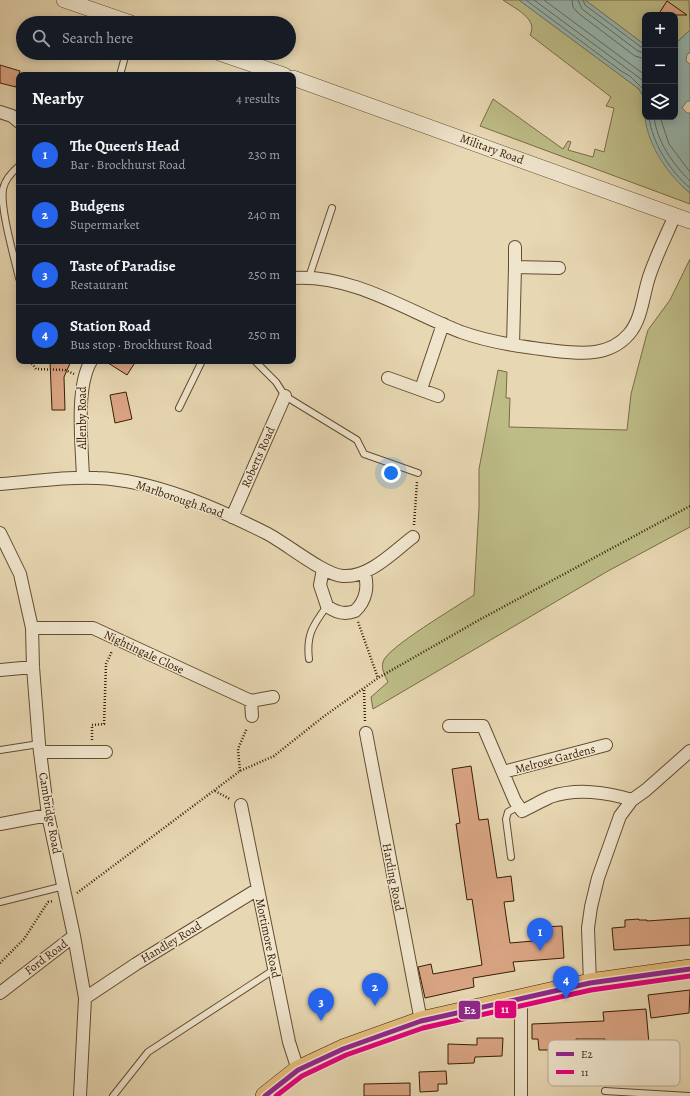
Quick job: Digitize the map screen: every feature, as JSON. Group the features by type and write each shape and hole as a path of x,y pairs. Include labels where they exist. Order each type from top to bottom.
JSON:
{"main road":[{"path":"265,1096 298,1070 370,1038 421,1021 590,983 690,969"}],"street":[{"path":"64,0 111,16"},
{"path":"240,60 275,72"},
{"name":"Military Road","path":"296,79 690,221"},
{"path":"0,112 12,116 16,119"},
{"path":"296,278 309,277 341,282 375,294 443,324 480,338 513,345 577,353 593,353 611,348 625,338 635,325 650,276 675,216"},
{"path":"513,345 515,247"},
{"path":"515,267 559,268"},
{"path":"421,389 443,324"},
{"name":"Allenby Road","path":"83,478 83,379 90,364"},
{"path":"388,378 438,396"},
{"name":"Roberts Road","path":"232,517 285,396"},
{"name":"Marlborough Road","path":"0,484 83,478 106,478 146,486 232,517 279,540 322,569 334,574 345,576 364,572 413,537"},
{"name":"Cambridge Road","path":"0,533 20,574 32,628 33,667 48,816 74,936 85,998 80,1096"},
{"path":"322,569 320,585 327,606 338,612 355,611 362,602 366,588 364,572"},
{"name":"Nightingale Close","path":"32,628 93,628 251,700"},
{"path":"0,670 33,667"},
{"path":"252,716 251,700 274,697"},
{"name":"Melrose Gardens","path":"449,726 483,726 519,806"},
{"name":"Harding Road","path":"366,733 421,1021"},
{"name":"Melrose Gardens","path":"503,772 606,745"},
{"path":"40,748 106,752"},
{"path":"590,983 588,928 591,907 598,878 620,816 632,800 689,756"},
{"path":"519,806 522,811 551,797 578,793 611,793 632,800"},
{"name":"Mortimore Road","path":"241,805 289,1042 298,1070"},
{"path":"0,824 48,816"},
{"name":"Handley Road","path":"85,998 136,964 258,889"},
{"name":"Ford Road","path":"0,993 74,936"},
{"path":"521,998 521,1096"}],"lane":[{"path":"121,72 124,60"},
{"path":"16,169 9,176 6,182 3,200 16,263"},
{"path":"309,277 332,208"},
{"path":"179,408 201,364"},
{"path":"258,364 276,382 285,396 357,440 364,454 418,473"},
{"path":"309,659 309,635 314,624 327,606"},
{"path":"0,750 40,748"},
{"path":"511,857 506,819 508,812 519,806"},
{"path":"0,902 65,892"},
{"path":"113,1096 148,1052 275,969"},
{"path":"605,1091 689,1096"}],"path":[{"path":"32,364 36,369 65,370 83,379"},
{"path":"413,537 418,473"},
{"path":"0,963 24,939 48,902 65,892 82,890 240,771 274,756 323,717 378,678 486,616 690,506"},
{"path":"355,611 378,678"},
{"path":"91,752 92,725 104,724 106,664 118,640"},
{"path":"364,689 366,733"},
{"path":"240,771 238,749 252,716"}],"shaded area":[{"path":"503,0 519,0 639,89 642,94 642,120 647,120 683,187 690,193 690,204 480,126 493,99 563,149 568,141 571,142 568,150 593,157 595,149 604,152 614,108 606,106 611,97 530,35 532,29 531,24 519,10"},
{"path":"585,0 689,0 690,30 678,41 678,12 642,12 642,43"},
{"path":"690,259 690,527 608,571 373,709 371,697 388,682 383,667 383,662 387,656 396,647 474,595 479,507 479,469 498,370 507,372 506,398 510,398 509,427 627,430 631,394 648,330 670,300"}],"water":[{"path":"519,0 585,0 642,43 642,94 639,89"},
{"path":"690,30 690,53 687,54 686,61 690,64 690,101 687,101 682,108 687,113 690,113 690,193 674,178 660,159 650,139 646,120 678,120 678,41"}],"building":[{"path":"667,1 687,15 678,15 678,12 660,12"},
{"path":"0,65 20,71 16,72 16,87 0,83"},
{"path":"50,364 70,364 64,377 65,410 52,410"},
{"path":"110,364 134,364 127,375"},
{"path":"126,392 132,419 115,423 110,395"},
{"path":"471,766 479,820 488,819 497,878 511,876 514,901 504,902 510,943 545,940 544,927 562,926 564,958 513,962 515,971 473,978 474,987 425,998 418,967 431,964 433,974 482,965 472,899 467,900 456,824 460,823 452,769"},
{"path":"690,918 690,945 614,950 612,928 625,927 625,920 639,919 647,921"},
{"path":"690,990 689,1013 651,1018 648,995"},
{"path":"646,1009 649,1040 548,1040 548,1050 539,1050 538,1039 532,1039 532,1024 604,1021 603,1012"},
{"path":"477,1038 503,1038 502,1056 475,1057 474,1063 448,1064 448,1044 477,1045"},
{"path":"446,1071 447,1084 438,1084 438,1091 420,1092 419,1072"},
{"path":"410,1083 410,1096 364,1096 364,1084"}],"transit line":[{"name":"E2","path":"265,1096 298,1070 343,1049 421,1021 590,983 690,969"},
{"name":"11","path":"276,1096 302,1076 346,1055 423,1028 591,990 690,976"}],"place":[{"name":"The Queen's Head","path":"540,951"},
{"name":"Station Road","path":"566,999"},
{"name":"Budgens","path":"375,1006"},
{"name":"Taste of Paradise","path":"321,1021"}]}
